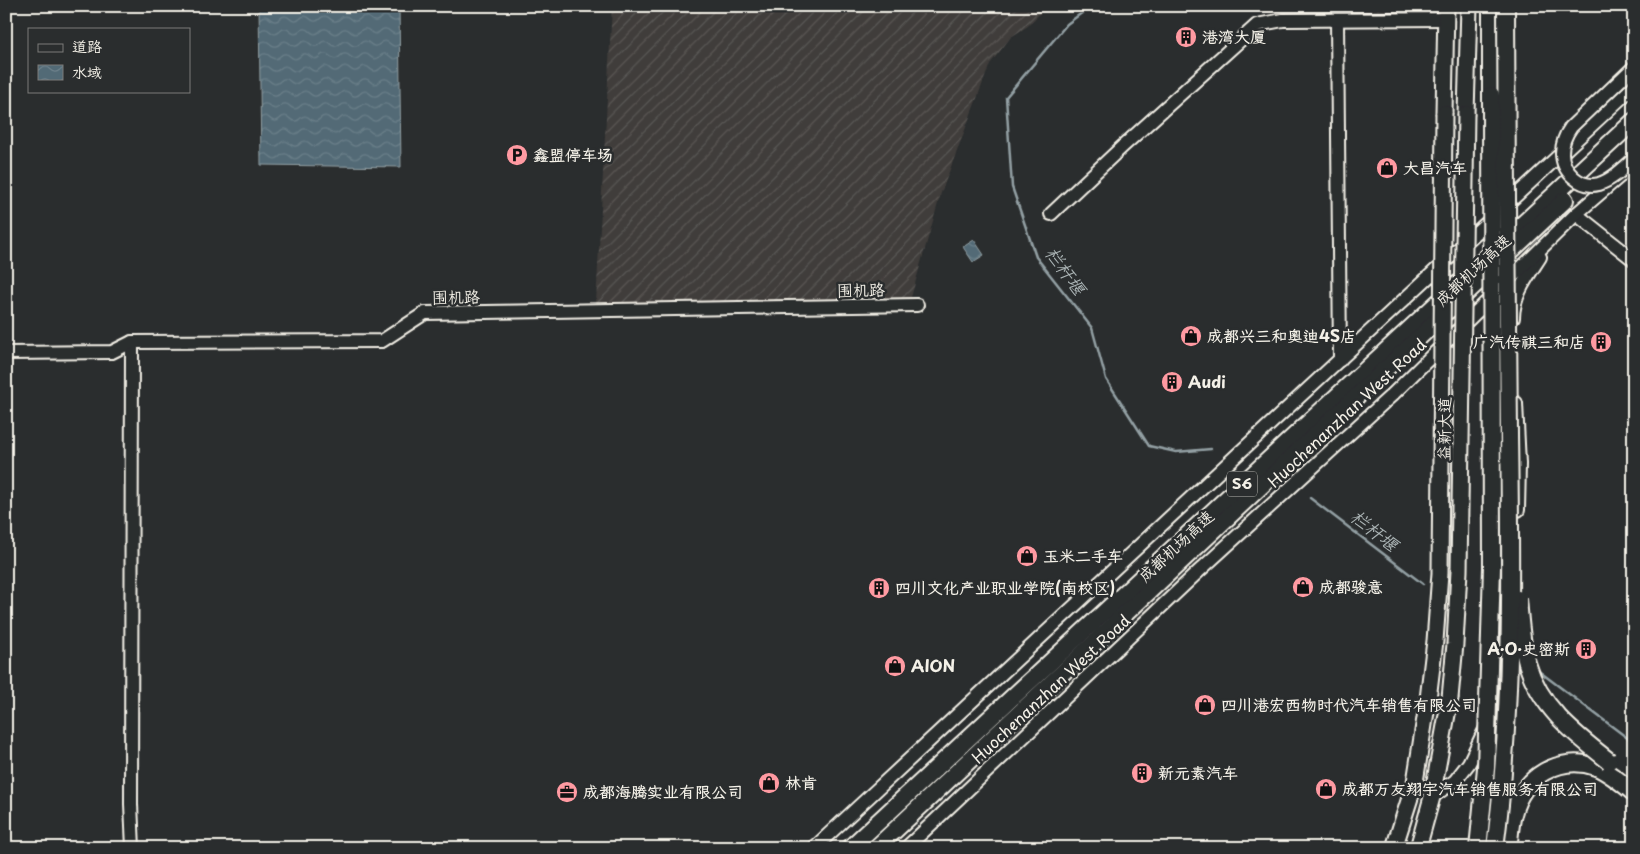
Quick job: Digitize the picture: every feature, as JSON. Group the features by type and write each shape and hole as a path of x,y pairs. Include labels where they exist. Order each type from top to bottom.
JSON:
{"highway":[{"path":"1478,848 1486,768 1492,567 1491,6"},
{"path":"1496,848 1505,757 1510,525 1506,6"},
{"name":"成都机场高速","path":"850,848 1634,121"},
{"name":"成都机场高速","path":"876,848 1634,136"},
{"path":"1510,525 1524,646 1531,674 1543,699 1562,723 1634,793"},
{"path":"1508,848 1513,813 1523,790 1536,777 1552,768 1570,764 1606,766 1634,781"}],"main road":[{"name":"益新大道","path":"1418,848 1432,797 1450,698 1455,644 1459,571 1469,6"},
{"name":"益新大道","path":"1394,848 1414,782 1428,699 1440,573 1446,13"},
{"path":"1051,214 1257,25 1283,20 1337,20 1446,13"},
{"path":"1337,20 1340,360"},
{"path":"1634,67 1571,127 1562,153 1566,170 1572,177 1582,183 1591,185 1616,175 1634,159"},
{"path":"814,848 1634,86"},
{"name":"Huochenanzhan West Road","path":"906,848 1198,572 1393,394 1576,214 1634,164"},
{"path":"1576,214 1634,260"},
{"path":"1432,797 1454,781 1469,763 1501,696 1515,625 1519,464 1513,310 1522,285 1551,240"},
{"name":"围机路","path":"6,353 112,352 132,342 382,341 425,313 917,305"},
{"path":"132,342 131,804 133,848"}],"shaded area":[{"path":"612,6 1047,6 1028,26 1011,37 990,64 941,193 910,301 596,303"},
{"path":"1330,6 1424,6 1420,11 1330,9"}],"water":[{"path":"259,6 399,6 401,167 261,165"},
{"path":"974,240 984,255 973,262 963,247"}],"waterway":[{"name":"栏杆堰","path":"1091,6 1067,24 1006,97 1012,187 1036,257 1092,328 1106,379 1149,446 1176,452 1211,449"},
{"name":"栏杆堰","path":"1310,498 1423,584"},
{"name":"栏杆堰","path":"1536,669 1634,743"}],"place":[{"name":"港湾大厦","path":"1186,37"},
{"name":"鑫盟停车场","path":"517,155"},
{"name":"大昌汽车","path":"1387,168"},
{"name":"成都兴三和奥迪4S店","path":"1191,336"},
{"name":"广汽传祺三和店","path":"1601,342"},
{"name":"Audi","path":"1172,382"},
{"name":"玉米二手车","path":"1027,556"},
{"name":"成都骏意","path":"1303,587"},
{"name":"四川文化产业职业学院(南校区)","path":"879,588"},
{"name":"A·O·史密斯","path":"1586,649"},
{"name":"AION","path":"895,666"},
{"name":"四川港宏西物时代汽车销售有限公司","path":"1205,705"},
{"name":"新元素汽车","path":"1142,773"},
{"name":"林肯","path":"769,783"},
{"name":"成都万友翔宇汽车销售服务有限公司","path":"1326,789"},
{"name":"成都海腾实业有限公司","path":"567,792"}]}
